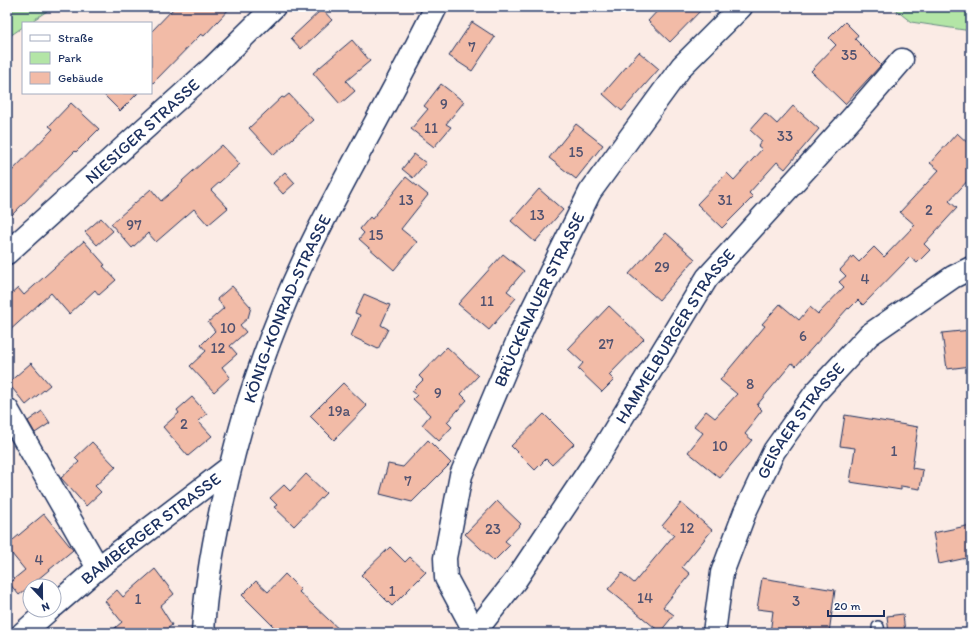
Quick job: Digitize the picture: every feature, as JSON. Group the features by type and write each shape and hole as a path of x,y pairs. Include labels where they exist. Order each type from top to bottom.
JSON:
{"street":[{"name":"NIESIGER STRASSE","path":"7,253 213,67 274,7"},
{"name":"KÖNIG-KONRAD-STRASSE","path":"203,633 204,608 215,538 229,468 254,381 292,287 319,229 436,7"},
{"name":"BRÜCKENAUER STRASSE","path":"475,633 446,578 445,558 461,476 523,328 590,192 682,66 740,7"},
{"name":"HAMMELBURGER STRASSE","path":"475,633 515,581 600,454 707,278 847,124 902,60"},
{"name":"GEISAER STRASSE","path":"714,633 722,572 745,512 774,451 816,392 869,335 953,277 971,268"},
{"path":"7,409 98,568"},
{"name":"BAMBERGER STRASSE","path":"62,599 98,568 229,468"},
{"path":"23,633 40,618"}],"green space":[{"path":"7,7 53,7 30,22 22,22 22,28 7,38"},
{"path":"892,7 971,7 971,31 911,22"}],"building":[{"path":"175,7 231,7 204,36 201,34 152,84 152,31"},
{"path":"661,7 704,7 670,42 648,21"},
{"path":"322,9 332,20 301,49 291,38"},
{"path":"472,22 495,37 472,71 449,56"},
{"path":"845,22 858,35 855,39 881,65 845,104 811,71 836,45 829,38"},
{"path":"352,40 370,61 346,81 355,91 340,104 313,73"},
{"path":"639,52 659,69 622,111 603,94"},
{"path":"441,84 464,102 446,124 451,127 434,147 411,129 428,109 424,106"},
{"path":"103,94 137,94 120,111"},
{"path":"289,94 313,120 274,155 249,128 282,97 284,98"},
{"path":"71,103 99,129 76,152 75,151 7,220 7,176 53,129 49,126"},
{"path":"793,106 819,129 785,169 777,162 749,193 753,197 722,228 697,204 727,173 734,180 762,149 758,146 762,141 750,130 765,113 777,124"},
{"path":"576,124 603,145 576,179 549,158"},
{"path":"957,133 971,146 971,177 949,201 957,208 924,244 930,250 917,263 910,257 863,305 858,300 849,309 848,308 796,366 792,363 757,405 762,410 745,434 752,440 720,478 688,452 703,433 694,426 706,411 715,418 737,394 720,380 765,326 762,324 780,304 799,320 810,307 818,314 844,287 839,282 846,276 840,270 853,256 859,262 874,247 884,257 915,225 900,212 939,170 930,163"},
{"path":"222,145 240,164 211,190 228,208 208,225 194,209 156,242 148,233 132,248 111,224 151,189 161,201"},
{"path":"414,154 426,163 413,178 402,169"},
{"path":"285,172 295,183 283,194 273,183"},
{"path":"406,177 428,195 401,229 417,242 394,270 359,239 364,233 360,229 370,217 372,219"},
{"path":"539,189 563,210 535,242 511,221"},
{"path":"101,218 113,231 97,245 85,232"},
{"path":"666,233 695,259 659,300 629,274"},
{"path":"84,241 116,280 99,295 95,290 69,314 51,293 7,333 7,298 18,288 24,295"},
{"path":"503,254 524,271 507,291 516,298 489,330 458,304"},
{"path":"232,286 251,307 248,318 240,325 246,332 230,346 237,354 222,367 230,377 214,392 190,366 206,351 201,345 215,331 208,322 224,308 217,299"},
{"path":"364,294 390,305 381,325 388,329 378,349 351,336 360,315 355,313"},
{"path":"609,306 644,339 609,375 614,380 602,392 578,369 583,363 568,349"},
{"path":"971,330 971,366 947,369 942,333"},
{"path":"447,347 478,376 461,394 467,400 447,422 452,427 439,441 422,425 430,415 413,399 417,395 412,391 423,380 419,376"},
{"path":"31,363 50,385 26,405 8,383"},
{"path":"343,383 367,406 334,440 310,416"},
{"path":"192,397 207,414 198,421 212,436 188,456 163,427 179,413 177,410"},
{"path":"42,411 50,423 35,433 28,421"},
{"path":"544,414 574,444 552,465 546,459 535,470 511,446"},
{"path":"845,415 918,427 912,468 923,470 920,489 901,486 901,490 850,482 855,448 840,446"},
{"path":"428,440 451,463 412,502 380,494 388,464 403,467"},
{"path":"92,442 116,467 95,486 101,492 86,506 61,478 79,462 75,458"},
{"path":"306,474 326,493 294,526 274,507 277,505 270,498 284,485 290,491"},
{"path":"497,501 521,524 505,541 510,545 494,561 465,534"},
{"path":"681,503 712,530 682,567 690,574 663,607 674,615 660,632 608,589 622,573 634,583 674,535 662,526"},
{"path":"44,514 73,550 39,578 22,578 22,592 19,595 9,583 25,570 7,548 7,545"},
{"path":"971,525 971,557 939,564 933,533"},
{"path":"390,547 405,562 410,557 426,572 392,606 361,575"},
{"path":"155,569 174,594 160,606 172,625 162,633 109,633 122,622 105,601 117,590 123,597"},
{"path":"285,574 301,590 299,592 343,633 280,633 242,595 256,581 268,592"},
{"path":"762,578 835,590 829,633 770,633 773,611 757,609"},
{"path":"903,614 905,633 889,633 887,616"}]}
